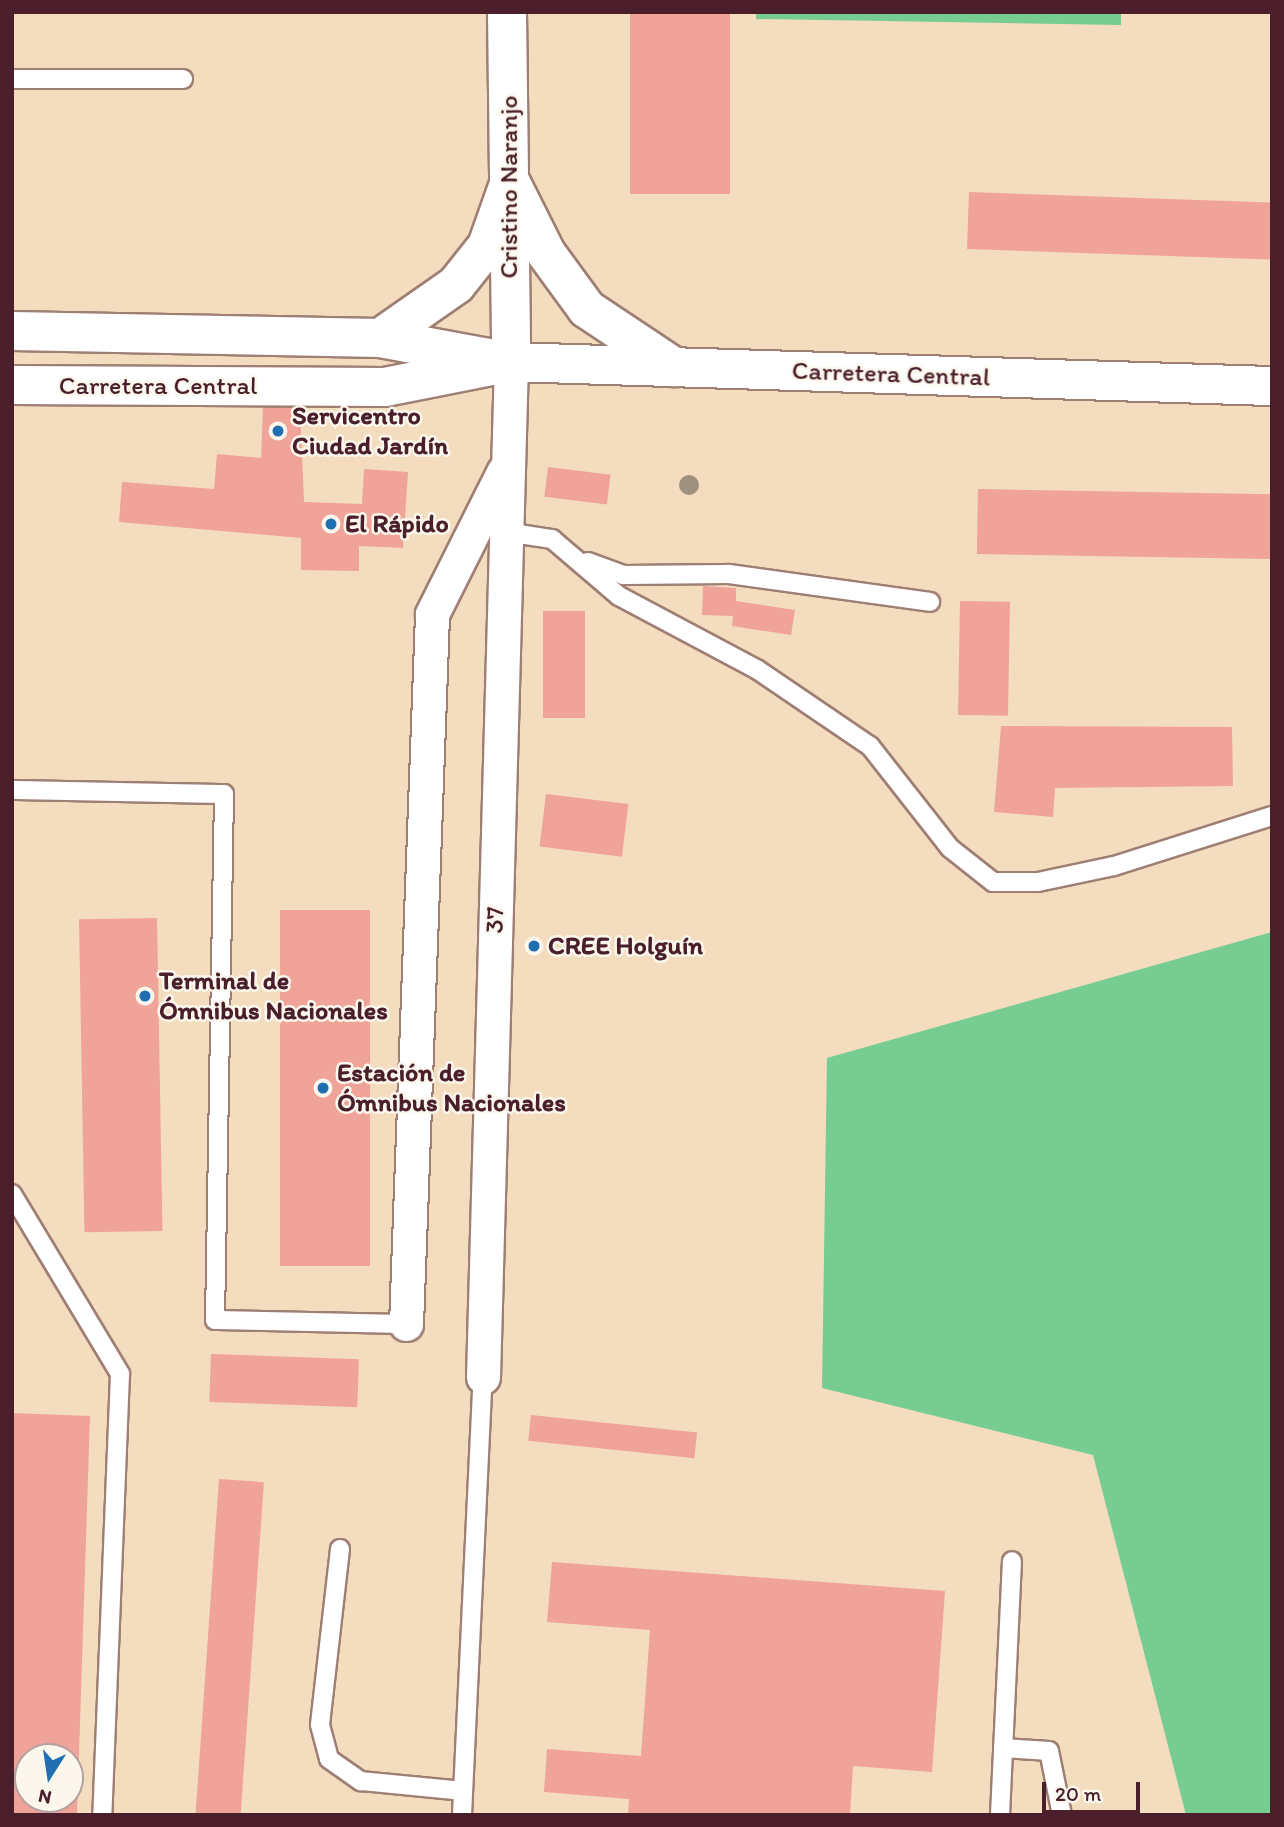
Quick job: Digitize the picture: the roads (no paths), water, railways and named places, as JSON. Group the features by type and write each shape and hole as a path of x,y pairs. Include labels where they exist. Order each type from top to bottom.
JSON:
{"main road":[{"name":"Cristino Naranjo","path":"507,12 511,362"},
{"path":"380,338 456,285 487,246 510,181"},
{"path":"510,181 546,253 587,309 674,367"},
{"name":"Carretera Central","path":"12,331 380,338 511,362 1272,386"},
{"name":"Carretera Central","path":"12,385 385,387 511,362"}],"street":[{"name":"37","path":"483,1377 511,362"},
{"name":"37","path":"406,1324 432,614 508,463"}],"lane":[{"path":"12,79 183,79"},
{"path":"506,532 552,539 583,561 619,596 758,670 870,746 950,848 993,882 1038,882 1114,866 1272,816"},
{"path":"583,561 623,575 729,574 930,602"},
{"path":"12,790 223,794 215,1320 406,1324"},
{"path":"12,1194 120,1374 102,1815"},
{"path":"462,1815 483,1377"},
{"path":"340,1549 320,1725 329,1759 361,1781 463,1791"},
{"path":"1000,1815 1012,1560"},
{"path":"1003,1748 1049,1751 1062,1815"}],"place":[{"name":"Servicentro Ciudad Jardín","path":"278,431"},
{"name":"El Rápido","path":"331,524"},
{"name":"CREE Holguín","path":"534,946"},
{"name":"Terminal de Ómnibus Nacionales","path":"145,996"},
{"name":"Estación de Ómnibus Nacionales","path":"323,1088"}]}
